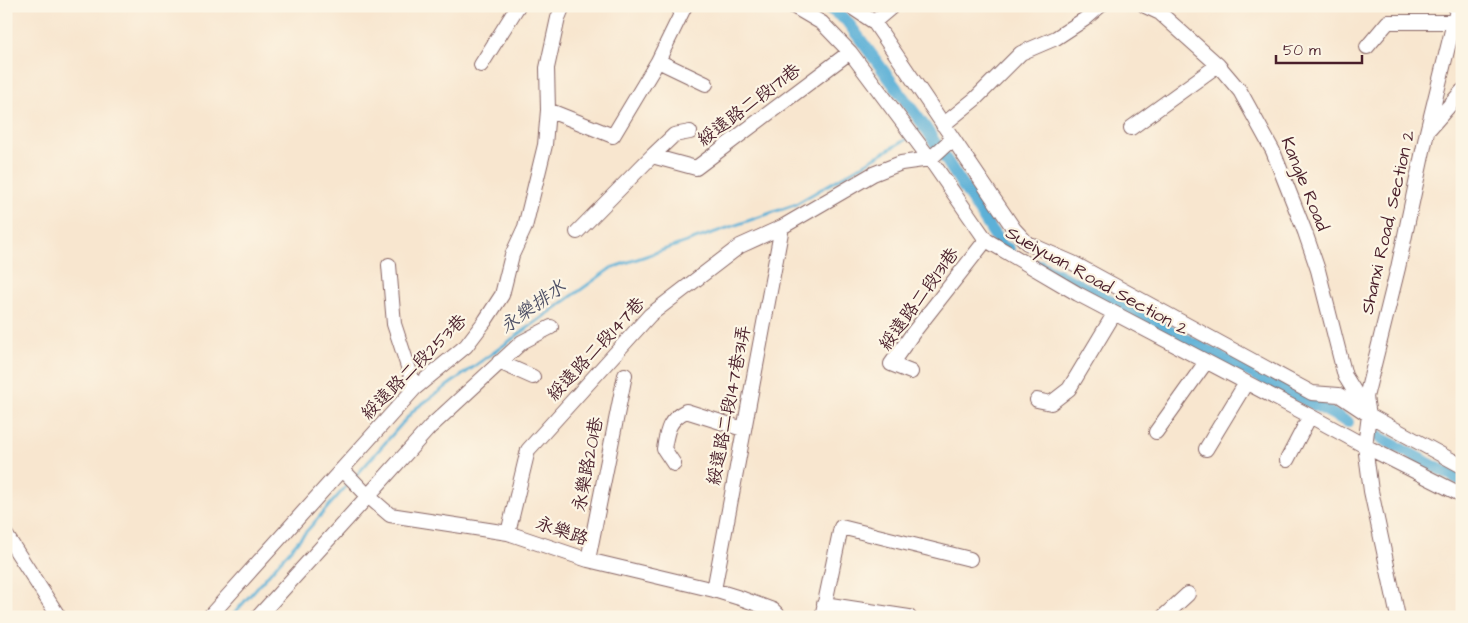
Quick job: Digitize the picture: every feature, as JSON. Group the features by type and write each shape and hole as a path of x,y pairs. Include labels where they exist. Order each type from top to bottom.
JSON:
{"street":[{"path":"481,65 518,6"},
{"name":"綏遠路二段253巷","path":"209,617 355,482 414,388 466,346 502,295 512,255 525,227 544,145 548,110 547,68 558,18 563,6"},
{"path":"548,110 612,136 658,61 685,6"},
{"name":"Sueiyuan Road Section 2","path":"793,6 822,23 850,52 909,130 986,240 1114,314 1462,495"},
{"name":"Sueiyuan Road Section 2","path":"850,6 874,22 1014,229 1027,243 1072,263 1312,393 1340,395 1369,415 1462,466"},
{"path":"874,22 893,6"},
{"path":"943,125 974,99 1021,53 1056,38 1085,19 1100,6"},
{"name":"Kangle Road","path":"1145,6 1163,10 1240,90 1273,151 1318,270 1345,376 1369,415"},
{"name":"Shanxi Road, Section 2","path":"1398,617 1371,491 1365,446 1369,415 1366,397 1398,268 1427,132 1458,6"},
{"path":"1367,47 1388,22 1454,22"},
{"name":"綏遠路二段171巷","path":"652,156 696,168 850,52"},
{"path":"658,61 706,84"},
{"path":"1131,128 1218,65"},
{"path":"1427,132 1462,91"},
{"path":"577,232 674,135 690,132"},
{"path":"927,155 952,139"},
{"name":"綏遠路二段147巷","path":"508,533 528,450 650,315 740,246 782,228 873,174 901,162 927,155"},
{"name":"綏遠路二段147巷31弄","path":"714,590 782,228"},
{"name":"綏遠路二段131巷","path":"911,372 892,364 913,333 986,240"},
{"path":"389,265 394,324 414,388"},
{"path":"1037,400 1051,403 1069,389 1114,314"},
{"path":"258,617 355,482 430,427 522,342 551,328"},
{"path":"499,362 533,378"},
{"path":"1156,432 1206,362"},
{"name":"永樂路201巷","path":"588,560 625,376"},
{"path":"1206,449 1246,383"},
{"path":"674,464 664,449 668,428 676,416 686,411 743,429"},
{"path":"1286,460 1310,416"},
{"name":"永樂路","path":"355,482 390,515 508,533 588,560 714,590 773,610 780,617"},
{"path":"909,617 823,610 841,527 970,559"},
{"path":"6,535 59,617"},
{"path":"1163,617 1188,594"}],"waterway":[{"path":"826,6 846,20 925,127 1001,245 1009,249"},
{"name":"永樂排水","path":"915,133 925,127"},
{"name":"永樂排水","path":"354,478 415,409 611,268 794,205 910,137"},
{"path":"1040,265 1348,422"},
{"path":"1377,436 1462,481"},
{"name":"永樂排水","path":"231,617 350,482"}]}
